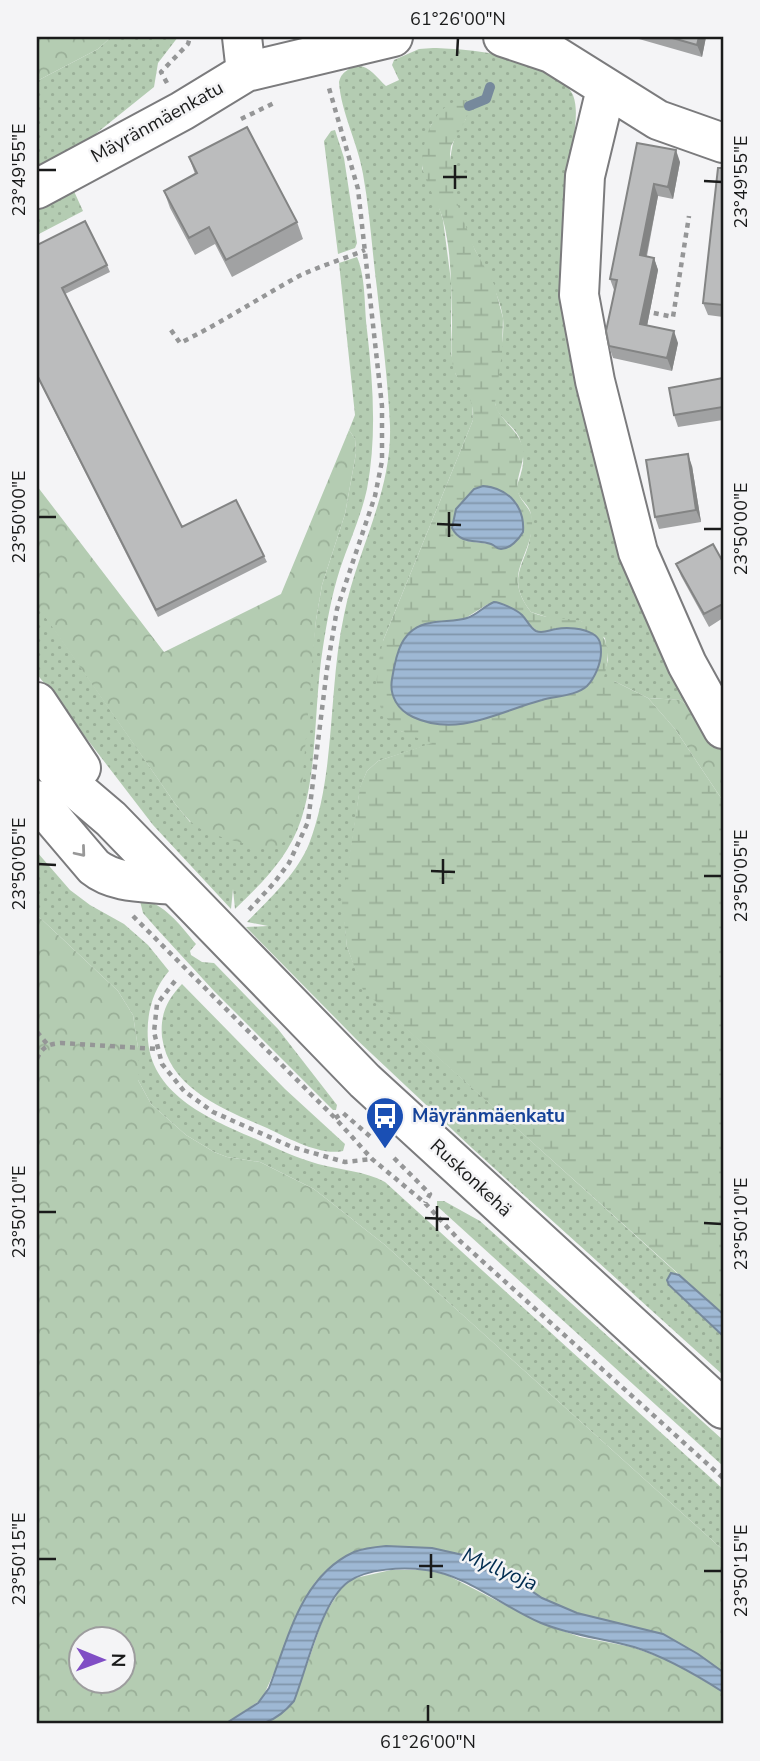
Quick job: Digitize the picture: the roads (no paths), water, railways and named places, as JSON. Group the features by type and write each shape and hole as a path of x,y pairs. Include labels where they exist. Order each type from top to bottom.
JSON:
{"main road":[{"name":"Mäyränmäenkatu","path":"37,189 183,111 244,54 320,54 393,37"},
{"path":"503,37 551,53 659,120 723,143"},
{"path":"606,89 586,176 579,295 595,381 638,552 687,664 723,729"},
{"name":"Ruskonkehä","path":"37,702 73,753 111,819"},
{"name":"Ruskonkehä","path":"37,746 64,779 111,819 365,1081 723,1409"},
{"path":"37,800 103,874 127,880 173,885"}],"water":[{"path":"483,486 508,495 521,515 523,532 504,549 464,539 452,528 456,509 474,489"},
{"path":"494,602 520,613 536,631 575,628 585,630 599,639 601,656 590,683 572,694 542,700 463,724 430,723 403,710 393,697 391,685 398,652 406,636 420,626 471,617"},
{"path":"671,1273 679,1275 723,1314 723,1336 669,1285 667,1280"},
{"path":"386,1546 432,1548 463,1555 520,1583 542,1598 577,1613 663,1634 723,1672 723,1692 680,1666 646,1651 541,1623 455,1578 426,1570 397,1569 375,1571 356,1577 338,1592 322,1620 294,1701 286,1710 263,1723 225,1724 258,1703 269,1688 290,1630 321,1576 354,1552"}],"waterway":[{"path":"469,106 486,99 490,87"}],"place":[{"name":"Mäyränmäenkatu","path":"385,1150"}],"water label":[{"name":"Myllyoja","path":"500,1569"}]}
